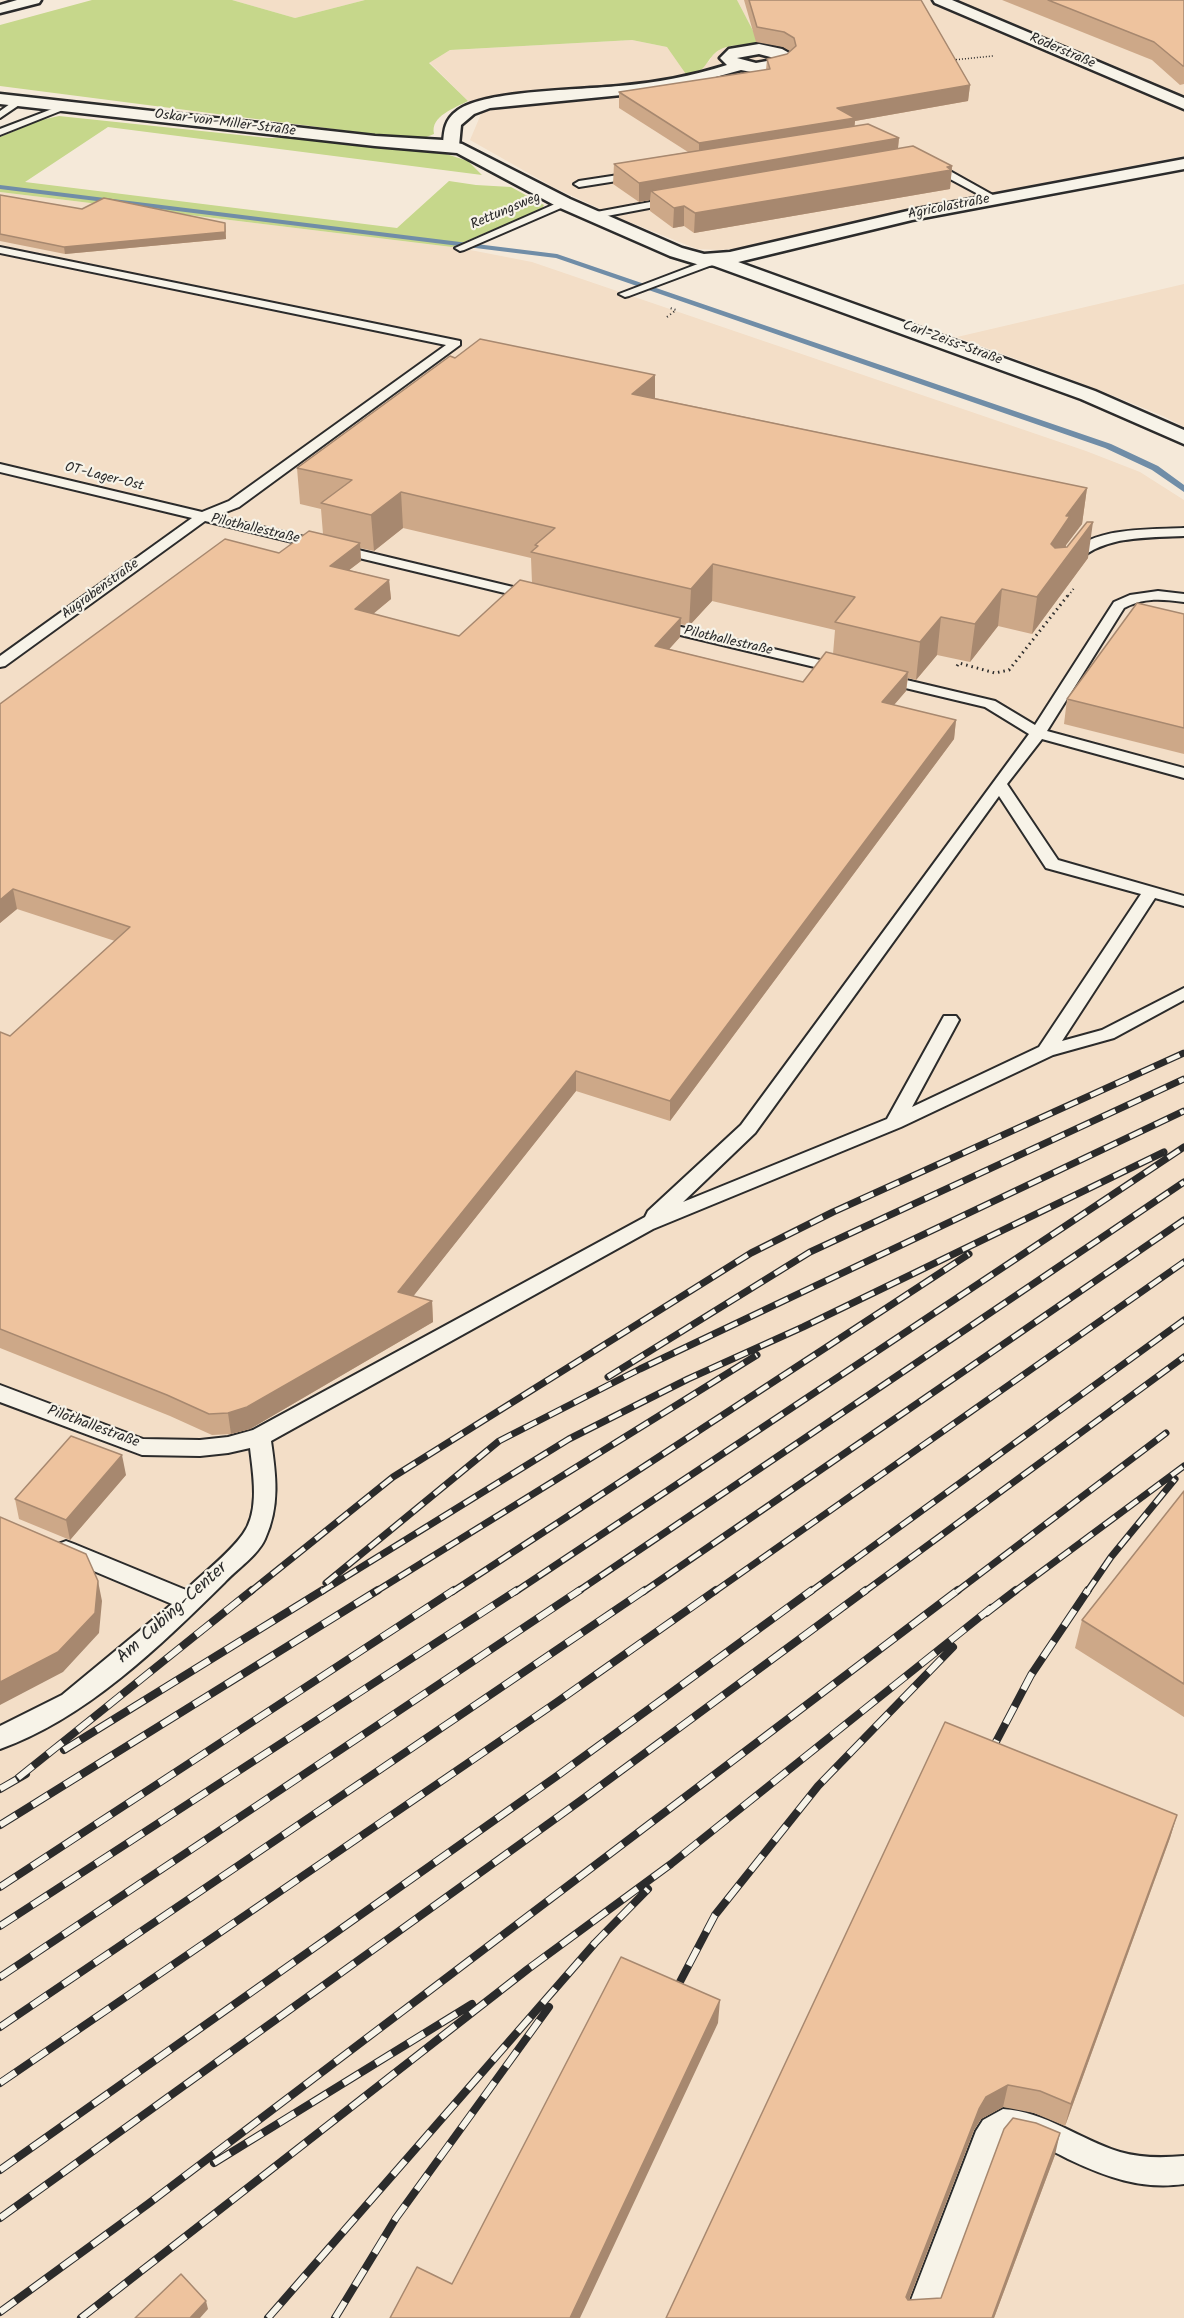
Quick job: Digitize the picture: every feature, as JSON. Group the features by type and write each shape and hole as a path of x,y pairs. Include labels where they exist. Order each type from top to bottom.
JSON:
{"street":[{"path":"0,9 34,0"},
{"name":"Roderstraße","path":"940,0 1184,104"},
{"path":"451,146 453,124 466,111 480,105 667,85 695,80 741,65"},
{"name":"Oskar-von-Miller-Straße","path":"0,99 390,143 451,146 469,151 514,178 591,216 691,257 716,260"},
{"name":"Agricolastraße","path":"716,260 851,228 1184,164"},
{"name":"Carl-Zeiss-Straße","path":"716,260 1088,395 1184,438"}],"lane":[{"path":"0,115 20,101"},
{"path":"0,132 68,106"},
{"path":"913,159 944,170 994,199"},
{"path":"579,184 648,173"},
{"path":"591,216 683,199"},
{"name":"Rettungsweg","path":"460,248 564,203"},
{"name":"Augrabenstraße","path":"0,250 456,343 234,504 202,517 0,663"},
{"path":"628,293 716,260"},
{"name":"OT-Lager-Ost","path":"0,468 202,517"},
{"name":"Pilothallestraße","path":"202,517 547,599"},
{"path":"1061,572 1084,546 1100,541 1184,532"},
{"path":"646,1224 748,1129 1038,733 1119,605 1133,596 1153,594 1184,598"},
{"name":"Pilothallestraße","path":"638,621 990,704 1038,733 1184,772"},
{"path":"999,784 1048,870 1184,901"},
{"path":"1046,1051 1151,892"},
{"path":"646,1224 894,1123 1046,1051 1108,1034 1184,993"},
{"path":"894,1123 950,1020"},
{"name":"Pilothallestraße","path":"0,1393 142,1447 200,1448 228,1445 259,1437 646,1224"},
{"name":"Am Cubing-Center","path":"0,1738 71,1702 166,1625 254,1539 263,1512 266,1482 259,1437"},
{"path":"42,1540 190,1602"},
{"path":"919,2318 986,2141 993,2130 1003,2123 1028,2126 1120,2167 1162,2174 1184,2170"}],"path":[{"path":"948,60 1051,47"},
{"path":"932,690 959,663 995,673 1009,670 1079,582"}],"shaded area":[{"path":"232,0 365,0 295,18"},
{"path":"737,0 1184,0 1184,156 903,210 741,248 697,249 624,220 553,187 470,140 481,114 429,62 450,50 632,40 667,47 709,62 720,49 737,45 760,44"},
{"path":"0,192 460,248 532,262 1086,451 1140,472 1184,500 1184,2318 0,2318"},
{"path":"1184,284 1184,427 1099,390 957,337"}],"green space":[{"path":"92,0 232,0 295,18 365,0 737,0 760,44 723,48 713,55 701,70 688,77 667,47 632,40 450,50 429,63 468,101 440,117 436,122 434,134 411,139 0,86 0,25"},
{"path":"59,116 268,138 294,137 440,152 468,161 482,175 108,127 25,182 397,228 449,181 511,187 544,205 542,209 452,247 0,192 0,137 41,120"}],"building":[{"path":"749,0 921,0 970,85 837,108 855,118 699,143 619,92 770,69 767,59 787,54 796,46 794,38 784,32 757,27"},
{"path":"1048,0 1184,0 1184,66 1154,42"},
{"path":"868,124 899,138 639,183 614,164"},
{"path":"913,146 952,166 947,167 951,170 695,213 684,206 674,208 651,191"},
{"path":"0,195 82,209 104,198 225,223 225,232 64,247 0,234"},
{"path":"480,339 655,375 632,394 1087,488 1066,516 1070,516 1051,544 1055,548 1067,547 1087,522 1093,522 1037,597 1002,589 975,624 941,617 920,642 835,622 855,597 713,564 691,589 531,552 538,546 535,545 555,528 401,492 371,515 321,503 352,480 297,468 450,356 455,358"},
{"path":"309,531 360,543 330,566 389,580 355,609 459,636 520,580 681,618 655,646 803,682 826,652 908,672 882,702 956,720 670,1101 576,1071 398,1292 432,1301 247,1407 228,1413 209,1414 0,1329 0,1032 10,1036 130,927 13,889 0,900 0,704 225,539 279,553"},
{"path":"1137,603 1184,614 1184,728 1067,699"},
{"path":"71,1436 122,1455 66,1520 15,1499"},
{"path":"1184,1491 1184,1684 1082,1620"},
{"path":"0,1517 86,1554 98,1581 95,1613 58,1652 0,1682"},
{"path":"945,1722 1177,1815 1071,2104 1040,2091 1008,2085 986,2097 979,2109 906,2297 908,2300 941,2298 1004,2129 1013,2118 1036,2123 1060,2133 992,2318 666,2318"},
{"path":"621,1957 720,2000 570,2318 390,2318 417,2267 452,2284"},
{"path":"181,2274 206,2301 190,2318 135,2318"}],"waterway":[{"path":"0,187 557,256 1108,446 1155,468 1184,489"}],"railway":[{"path":"250,1592 393,1477 751,1253 833,1212 1184,1053"},
{"path":"608,1377 810,1252 1184,1079"},
{"path":"326,1583 499,1441 640,1369 1184,1111"},
{"path":"515,1592 1184,1147"},
{"path":"321,1592 569,1439 688,1379 803,1327 1164,1152"},
{"path":"577,1592 1184,1182"},
{"path":"643,1592 1184,1220"},
{"path":"452,1592 969,1254"},
{"path":"714,1592 1184,1262"},
{"path":"810,1592 1184,1320"},
{"path":"375,1592 757,1355"},
{"path":"864,1592 1184,1357"},
{"path":"956,1592 1166,1433"},
{"path":"1014,1592 1184,1466"},
{"path":"1087,1592 1111,1557 1175,1479"},
{"path":"18,1778 252,1590"},
{"path":"64,1750 323,1590"},
{"path":"0,1825 378,1590"},
{"path":"0,1887 454,1590"},
{"path":"0,1926 517,1590"},
{"path":"0,1977 580,1590"},
{"path":"0,2027 645,1590"},
{"path":"0,2083 557,1702 716,1590"},
{"path":"0,2170 557,1776 812,1590"},
{"path":"0,2218 580,1801 866,1590"},
{"path":"0,2312 148,2204 958,1590"},
{"path":"986,1613 1016,1590"},
{"path":"988,1757 1031,1675 1088,1590"},
{"path":"81,2318 528,1969 671,1864 991,1608"},
{"path":"671,1999 715,1915 818,1786 953,1647"},
{"path":"0,1789 26,1774"},
{"path":"268,2318 595,1943 648,1889"},
{"path":"214,2163 472,2004"},
{"path":"335,2318 396,2218 549,2007"}]}
